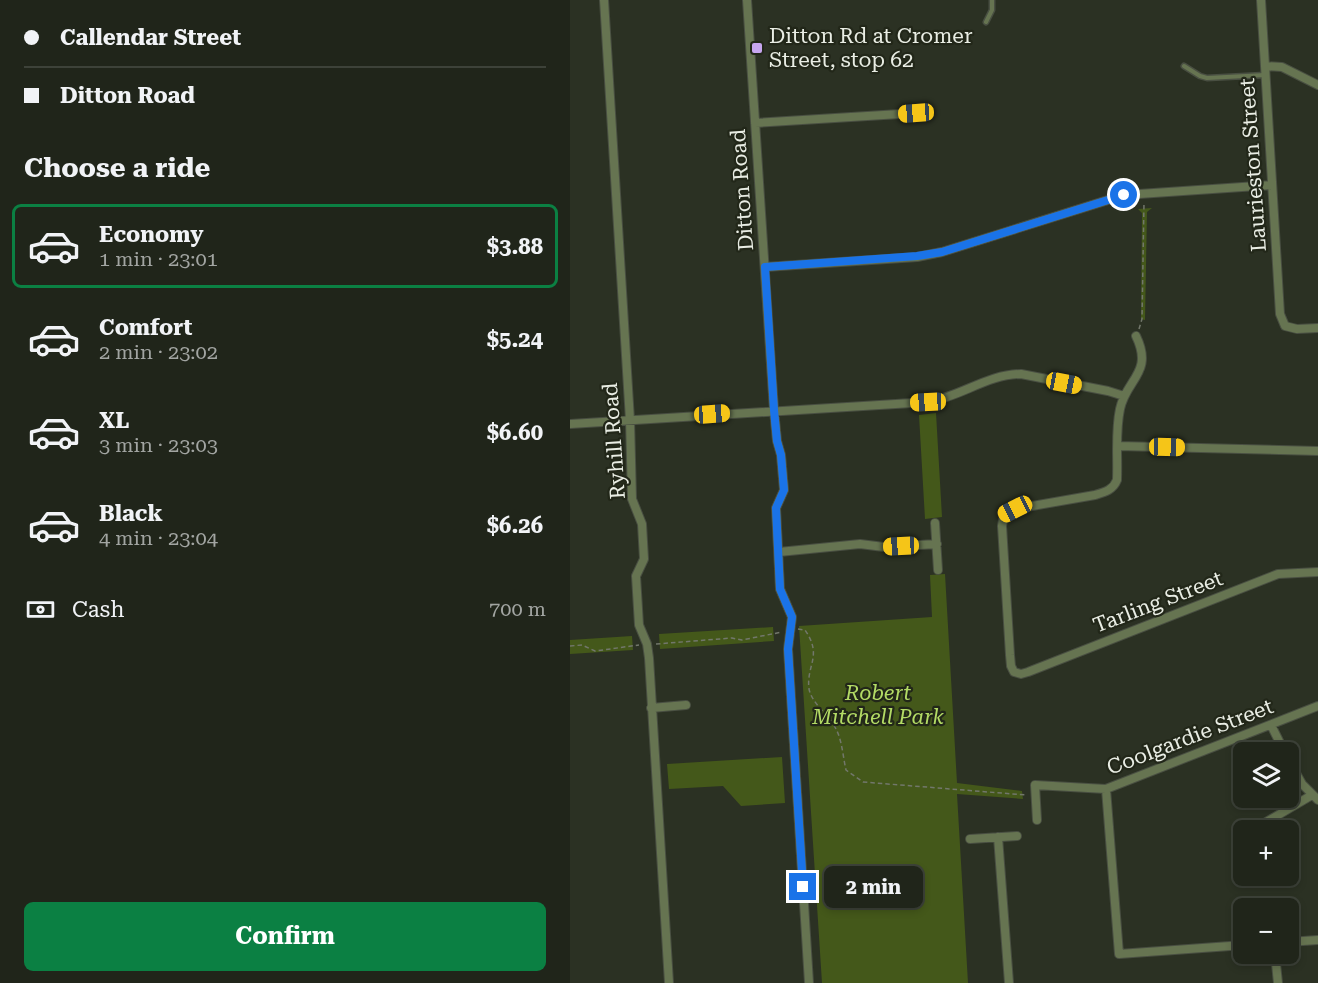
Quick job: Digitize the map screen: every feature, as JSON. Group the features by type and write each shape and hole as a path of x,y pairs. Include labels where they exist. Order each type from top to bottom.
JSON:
{"street":[{"name":"Ryhill Road","path":"604,0 630,420 632,499 642,524 644,559 636,576 639,625 647,644 669,983"},
{"name":"Ditton Road","path":"747,0 774,410 784,490 776,508 778,552 780,589 792,617 788,649 809,983"},
{"name":"Laurieston Street","path":"1261,0 1280,314 1285,326 1297,329 1318,327"},
{"path":"1265,66 1282,67 1318,85"},
{"path":"755,123 916,113"},
{"path":"765,267 917,256 942,252 1124,195 1272,185"},
{"path":"1137,336 1142,349 1141,365 1120,408 1118,446 1318,451"},
{"path":"570,424 928,402 952,396 1008,374 1021,374 1124,396"},
{"name":"Tarling Street","path":"1118,446 1117,480 1108,491 1015,509 1004,514 1002,526 1010,655 1014,672 1021,674 1028,672 1278,574 1318,572"},
{"path":"935,523 938,570"},
{"path":"778,552 860,544 884,547 937,544"},
{"path":"651,708 686,705"},
{"name":"Coolgardie Street","path":"1036,796 1035,785 1106,789 1318,706"},
{"path":"1271,725 1280,742"},
{"path":"1272,820 1315,797 1299,779"},
{"path":"1106,789 1119,954 1233,946"},
{"path":"1036,796 1037,820"},
{"path":"970,839 1017,836"},
{"path":"998,837 1009,983"},
{"path":"1299,941 1318,940"},
{"path":"1276,964 1278,983"}],"lane":[{"path":"986,22 992,10 992,0"},
{"path":"1184,66 1207,78 1265,75"}],"path":[{"path":"1137,336 1142,319 1145,194"},
{"path":"570,646 582,645 595,651 647,644 732,638 742,640 773,635 789,629 805,630 810,636 814,656 809,690 819,708 836,729 846,770 863,782 1036,796"}],"green space":[{"path":"1152,208 1147,212 1145,320 1141,319 1142,213 1138,209"},
{"path":"936,413 942,517 925,519 919,415"},
{"name":"Robert Mitchell Park","path":"945,574 957,783 1022,791 1023,799 957,794 968,983 822,983 799,626 932,617 930,575"},
{"path":"773,627 774,641 660,649 659,634"},
{"path":"632,636 633,650 570,654 570,640"},
{"path":"782,757 785,803 741,806 723,786 669,789 667,764"}],"place":[{"name":"Ditton Rd at Cromer Street, stop 62","path":"757,48"}],"route":[{"path":"803,887 788,649 792,617 780,589 776,508 784,490 774,410 765,267 917,256 942,252 1124,195"}]}
